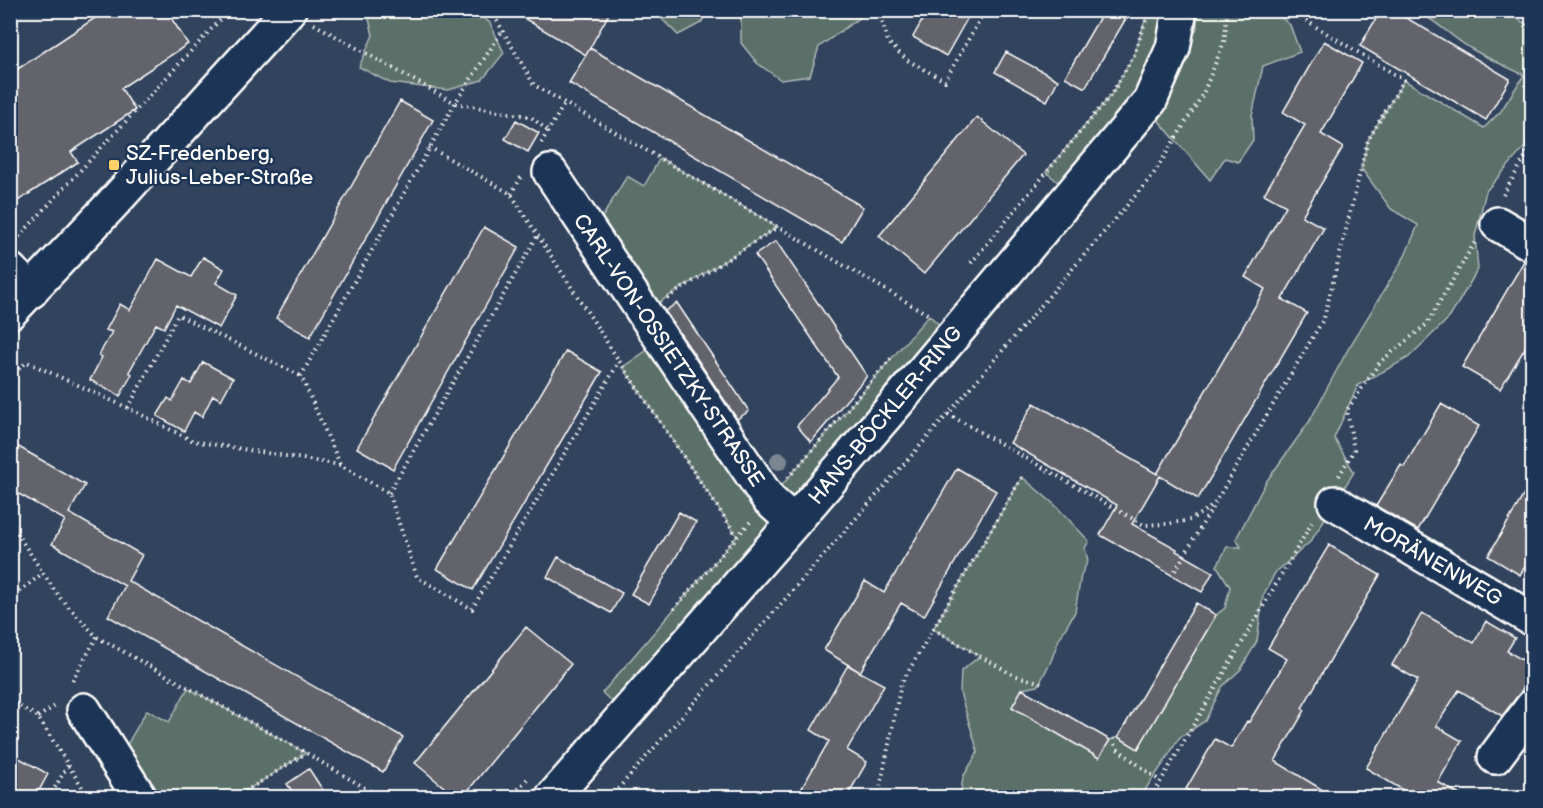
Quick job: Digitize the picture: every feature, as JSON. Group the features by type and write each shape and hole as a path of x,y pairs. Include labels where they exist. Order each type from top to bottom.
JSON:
{"street":[{"name":"HANS-BÖCKLER-RING","path":"552,798 899,400 1150,101 1173,48 1180,10"},
{"path":"17,291 300,16"},
{"name":"CARL-VON-OSSIETZKY-STRASSE","path":"550,172 769,500 794,522"},
{"path":"1491,221 1533,244"},
{"name":"MORÄNENWEG","path":"1329,500 1533,619"},
{"path":"71,699 140,798"},
{"path":"1495,757 1533,707"}],"path":[{"path":"10,246 229,10"},
{"path":"491,10 534,85 929,315 922,323"},
{"path":"879,10 888,42 907,60 945,81 985,10"},
{"path":"610,798 948,414 1152,175 1203,94 1224,42 1228,10"},
{"path":"1172,576 1324,318 1368,140 1404,80 1288,10"},
{"path":"966,270 1112,95 1134,55 1147,15"},
{"path":"300,16 454,103 531,117 548,131"},
{"path":"301,376 454,103 503,30"},
{"path":"1150,798 1329,500 1354,450 1347,410 1380,362 1427,324 1491,221 1533,145"},
{"path":"429,147 511,194 619,362 737,536 899,350"},
{"path":"644,312 778,227"},
{"path":"389,493 538,235"},
{"path":"128,408 178,315 301,376 340,465"},
{"path":"10,377 27,362 128,408 193,441 340,465 389,493 417,577 471,609 619,362"},
{"path":"948,414 1144,525 1190,520 1214,504"},
{"path":"878,798 901,684 1022,477"},
{"path":"10,523 59,597 97,637 382,798"},
{"path":"10,600 43,573"},
{"path":"933,629 1013,675 1042,683"},
{"path":"38,717 71,699 97,637"},
{"path":"10,700 38,717 89,798"},
{"path":"1114,738 1116,748 1160,781"},
{"path":"235,798 306,753"},
{"path":"49,798 68,765"}],"green space":[{"path":"657,10 708,11 701,23 678,35 656,13"},
{"path":"367,11 475,11 490,23 504,53 482,80 448,90 390,83 359,67 373,35"},
{"path":"737,11 878,11 866,13 819,47 810,76 781,80 757,63 741,43 741,13"},
{"path":"1147,11 1180,11 1173,48 1072,194 1046,172 1111,95 1134,55"},
{"path":"1197,11 1273,11 1290,25 1300,52 1263,66 1252,116 1253,140 1238,162 1225,158 1210,180 1159,121 1175,77 1197,28"},
{"path":"1416,11 1506,11 1532,28 1532,139 1486,191 1475,236 1478,269 1450,317 1408,358 1358,385 1334,438 1354,472 1311,541 1275,573 1263,596 1257,641 1241,669 1222,687 1205,721 1179,738 1141,797 960,797 963,777 978,752 960,693 961,671 980,656 933,629 1022,477 1055,505 1089,541 1085,548 1088,561 1081,575 1075,612 1059,639 1038,686 1022,689 1012,707 1099,758 1110,740 1118,737 1138,748 1216,615 1225,608 1230,587 1217,566 1227,547 1241,547 1236,539 1266,482 1309,422 1347,351 1405,256 1418,225 1391,209 1361,168 1368,140 1404,80 1484,128 1501,111 1524,75 1470,48"},
{"path":"660,158 778,227 644,312 592,234 627,176 644,186"},
{"path":"929,315 952,337 626,713 602,693 737,536 623,367 662,340 769,500"},
{"path":"188,688 306,753 235,798 140,797 117,762 147,710 169,722"}],"building":[{"path":"107,10 166,10 188,44 121,88 135,110 71,152 78,162 10,206 10,74"},
{"path":"510,10 611,10 586,55"},
{"path":"928,10 972,10 946,56 913,37"},
{"path":"1104,10 1131,10 1085,88 1065,77"},
{"path":"1381,10 1393,10 1510,79 1486,120 1360,46"},
{"path":"1324,41 1362,63 1321,134 1343,147 1302,216 1324,228 1282,299 1307,313 1198,499 1160,476 1132,524 1213,572 1202,592 1100,535 1117,505 1010,443 1034,403 1157,474 1265,289 1245,277 1286,206 1264,194 1305,125 1283,112"},
{"path":"590,48 863,207 842,242 569,83"},
{"path":"1006,52 1058,80 1047,101 995,72"},
{"path":"400,101 433,120 310,337 276,318"},
{"path":"977,117 1023,155 924,274 879,236"},
{"path":"516,120 539,133 528,152 505,139"},
{"path":"484,227 519,247 393,469 357,448"},
{"path":"776,241 867,376 811,442 797,426 838,377 755,255"},
{"path":"203,257 224,269 216,283 237,295 219,328 176,305 164,328 156,324 129,372 132,374 120,396 90,380 102,357 99,355 112,332 106,330 120,304 130,310 158,259 191,277"},
{"path":"1524,261 1533,263 1533,335 1500,389 1462,367"},
{"path":"677,303 749,411 737,419 665,311"},
{"path":"566,351 602,372 473,590 437,569"},
{"path":"203,362 233,378 221,400 213,395 202,417 194,412 184,431 157,416 168,398 172,401 184,380 191,384"},
{"path":"1441,404 1479,426 1418,530 1376,506 1401,465 1404,467"},
{"path":"10,442 85,485 69,513 142,555 128,581 403,737 383,772 108,616 125,586 52,544 65,520 10,489"},
{"path":"957,468 996,491 924,616 901,603 860,672 824,650 865,581 884,593"},
{"path":"1533,479 1533,553 1520,575 1488,556"},
{"path":"679,512 696,522 649,604 631,594"},
{"path":"1329,545 1380,575 1302,708 1305,710 1275,761 1336,798 1200,798 1186,789 1215,739 1231,748 1287,659 1268,648"},
{"path":"558,557 622,593 611,613 547,577"},
{"path":"1196,603 1216,615 1138,749 1118,737"},
{"path":"1422,613 1474,643 1486,621 1515,638 1507,651 1533,666 1533,672 1520,693 1502,716 1459,690 1436,726 1462,741 1438,782 1465,798 1416,798 1366,768 1418,680 1392,665"},
{"path":"526,627 571,664 462,798 457,798 415,763"},
{"path":"848,665 884,685 847,750 867,762 846,798 796,798 829,741 811,730"},
{"path":"1022,689 1110,740 1099,758 1012,707"},
{"path":"10,753 48,774 35,798 10,798"},
{"path":"309,769 328,798 297,798 287,784"}],"place":[{"name":"SZ-Fredenberg, Julius-Leber-Straße","path":"114,165"}]}
